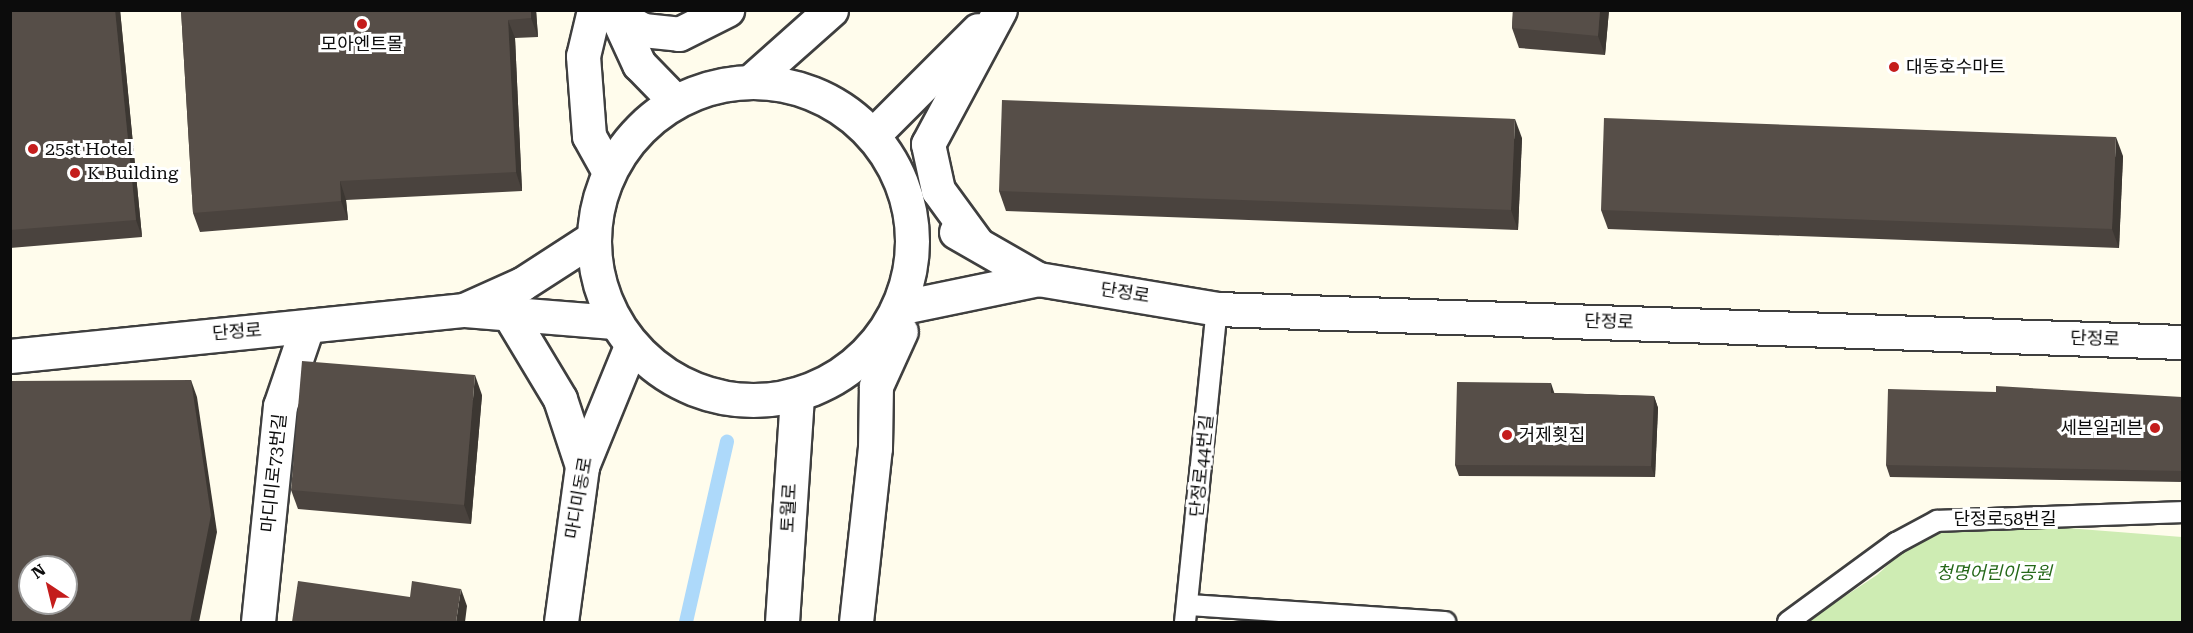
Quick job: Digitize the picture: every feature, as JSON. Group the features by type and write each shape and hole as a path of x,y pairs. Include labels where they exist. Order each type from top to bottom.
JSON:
{"street":[{"path":"608,12 643,30 679,34 710,24 727,10"},
{"path":"751,81 831,10"},
{"path":"873,135 1000,10"},
{"path":"976,242 938,190 928,144 1000,10"},
{"path":"608,12 639,64 675,102"},
{"path":"608,12 583,56 589,136 609,172"},
{"path":"856,622 875,448 876,386 908,306 912,259 910,208 897,169 873,135 818,94 751,81 712,86 675,102 626,144 609,172 593,238 602,295 622,334 665,375 706,394 752,401 797,394 829,382 857,362 908,306"},
{"name":"단정로","path":"910,208 976,242 1038,279"},
{"name":"단정로","path":"465,310 522,284 593,238"},
{"name":"단정로","path":"908,306 1038,279 1217,309 2182,342"},
{"name":"단정로","path":"10,356 465,310 509,314 622,334"},
{"path":"509,314 560,399 582,466"},
{"name":"마디미로73번길","path":"258,622 280,406 307,327"},
{"name":"마디미동로","path":"561,622 582,466 622,334"},
{"name":"토월로","path":"782,622 797,394"}],"lane":[{"name":"단정로44번길","path":"1187,614 1217,309"},
{"name":"단정로58번길","path":"1788,622 1896,543 1937,520 2182,512"},
{"path":"1187,614 1445,622"}],"green space":[{"name":"청명어린이공원","path":"2004,523 2182,537 2182,622 1806,622 1877,575 1914,541 1943,530"}],"building":[{"path":"10,10 115,10 136,220 10,230"},
{"path":"181,10 531,10 531,18 508,20 516,172 340,181 341,201 193,213"},
{"path":"1513,10 1600,10 1598,36 1512,28"},
{"path":"1002,100 1515,119 1511,210 999,191"},
{"path":"1604,118 2116,137 2112,229 1601,210"},
{"path":"302,361 475,375 464,505 291,490"},
{"path":"191,380 211,515 190,622 10,622 10,381"},
{"path":"1457,382 1551,383 1551,393 1654,396 1651,466 1455,465"},
{"path":"1996,386 2182,397 2182,471 1886,465 1888,389 1996,392"},
{"path":"298,581 410,597 412,581 461,589 456,622 292,622"}],"waterway":[{"path":"686,622 727,442"}],"place":[{"name":"모아엔트몰","path":"362,24"},
{"name":"대동호수마트","path":"1894,67"},
{"name":"25st Hotel","path":"33,149"},
{"name":"K Building","path":"75,173"},
{"name":"세븐일레븐","path":"2155,428"},
{"name":"거제횟집","path":"1507,435"}]}
